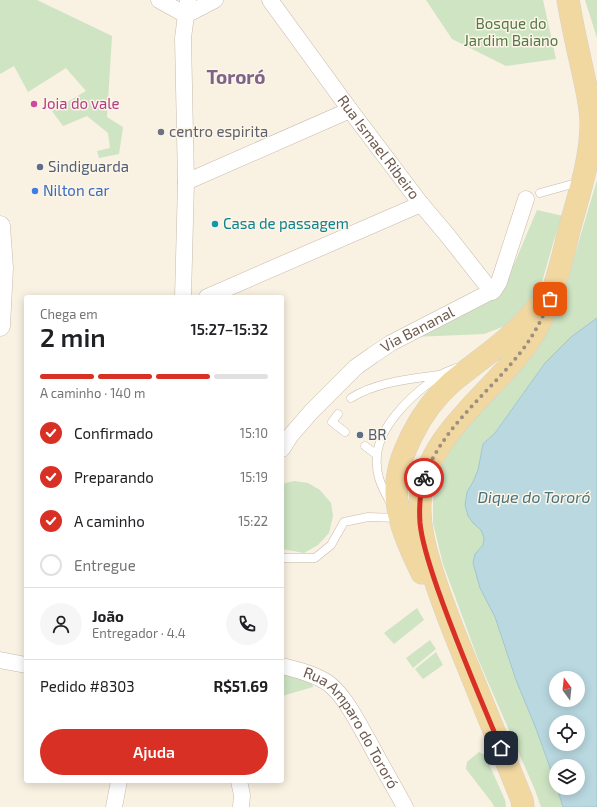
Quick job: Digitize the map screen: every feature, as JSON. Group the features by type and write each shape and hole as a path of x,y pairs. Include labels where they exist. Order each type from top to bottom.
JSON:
{"main road":[{"path":"523,807 522,800 445,610 425,546 420,524 420,505 422,484 440,445 468,409 526,345 544,314 555,284 587,162 591,124 589,101 568,0"},
{"path":"445,610 427,584 414,559 399,518 396,491 398,469 417,425 432,403 446,388 510,336 535,310 555,284"}],"street":[{"path":"159,0 187,7 215,0"},
{"name":"Rua Ismael Ribeiro","path":"270,0 421,204 492,292"},
{"path":"184,295 186,182 183,38 187,7"},
{"path":"186,182 350,110"},
{"path":"492,292 500,282 533,196"},
{"path":"212,295 421,204"},
{"path":"0,226 3,268 0,326"},
{"name":"Via Bananal","path":"284,446 291,435 311,412 356,367 372,355 391,343 492,292"},
{"path":"0,660 24,665"},
{"name":"Rua Amparo do Tororó","path":"284,666 319,677 339,694 353,715 405,807"},
{"path":"114,807 119,783"},
{"path":"239,783 242,795 241,807"}],"lane":[{"path":"533,196 582,181"},
{"path":"399,518 381,485 377,467 379,444 384,434 396,413 417,392 442,374 488,354"},
{"path":"351,398 360,392 384,384 442,374"},
{"path":"338,414 332,422 346,432"},
{"path":"365,446 377,455"},
{"path":"284,558 315,558 331,545 344,522 368,517 399,518"}],"green space":[{"path":"0,0 37,0 112,36 107,117 123,127 119,154 99,158 97,151 110,148 108,133 87,116 63,126 52,111 86,91 66,68 28,92 14,66 0,74"},
{"name":"Bosque do Jardim Baiano","path":"426,0 543,0 556,59 506,66 452,39"},
{"path":"585,0 597,0 597,38"},
{"path":"597,180 597,318 545,363 495,433 483,444 478,470 467,492 473,523 481,530 484,538 483,545 475,554 480,588 495,617 516,680 549,765 549,795 559,795 563,807 541,807 478,659 443,564 433,523 433,499 436,479 443,459 460,432 563,295"},
{"path":"537,210 563,216 554,240 538,296 520,320 484,334 413,337 498,290 515,262"},
{"path":"294,481 308,483 320,490 331,503 333,516 329,533 318,545 304,553 284,549 284,484"},
{"path":"417,608 424,620 394,644 384,633"},
{"path":"430,640 436,649 413,668 406,658"},
{"path":"436,652 443,665 423,679 415,669"},
{"path":"284,673 311,680 313,687 284,695"},
{"path":"479,752 485,755 505,800 506,807 494,807 466,769 467,762"}],"water":[{"name":"Dique do Tororó","path":"597,318 597,807 563,807 559,795 585,795 585,759 549,759 549,765 516,680 495,617 480,588 473,563 475,554 483,545 484,538 481,530 468,516 465,505 467,492 478,470 483,444 495,433 545,363 571,337"}],"way so far":[{"path":"424,478 440,445 453,427 526,345 536,330 550,299"}],"place":[{"name":"Joia do vale","path":"34,104"},
{"name":"centro espirita","path":"161,132"},
{"name":"Sindiguarda","path":"40,167"},
{"name":"Nilton car","path":"35,191"},
{"name":"Casa de passagem","path":"215,224"},
{"name":"BR","path":"360,435"}],"district":[{"name":"Tororó","path":"236,77"}],"route":[{"path":"424,478 420,505 420,524 432,572 445,610 501,748"}]}
